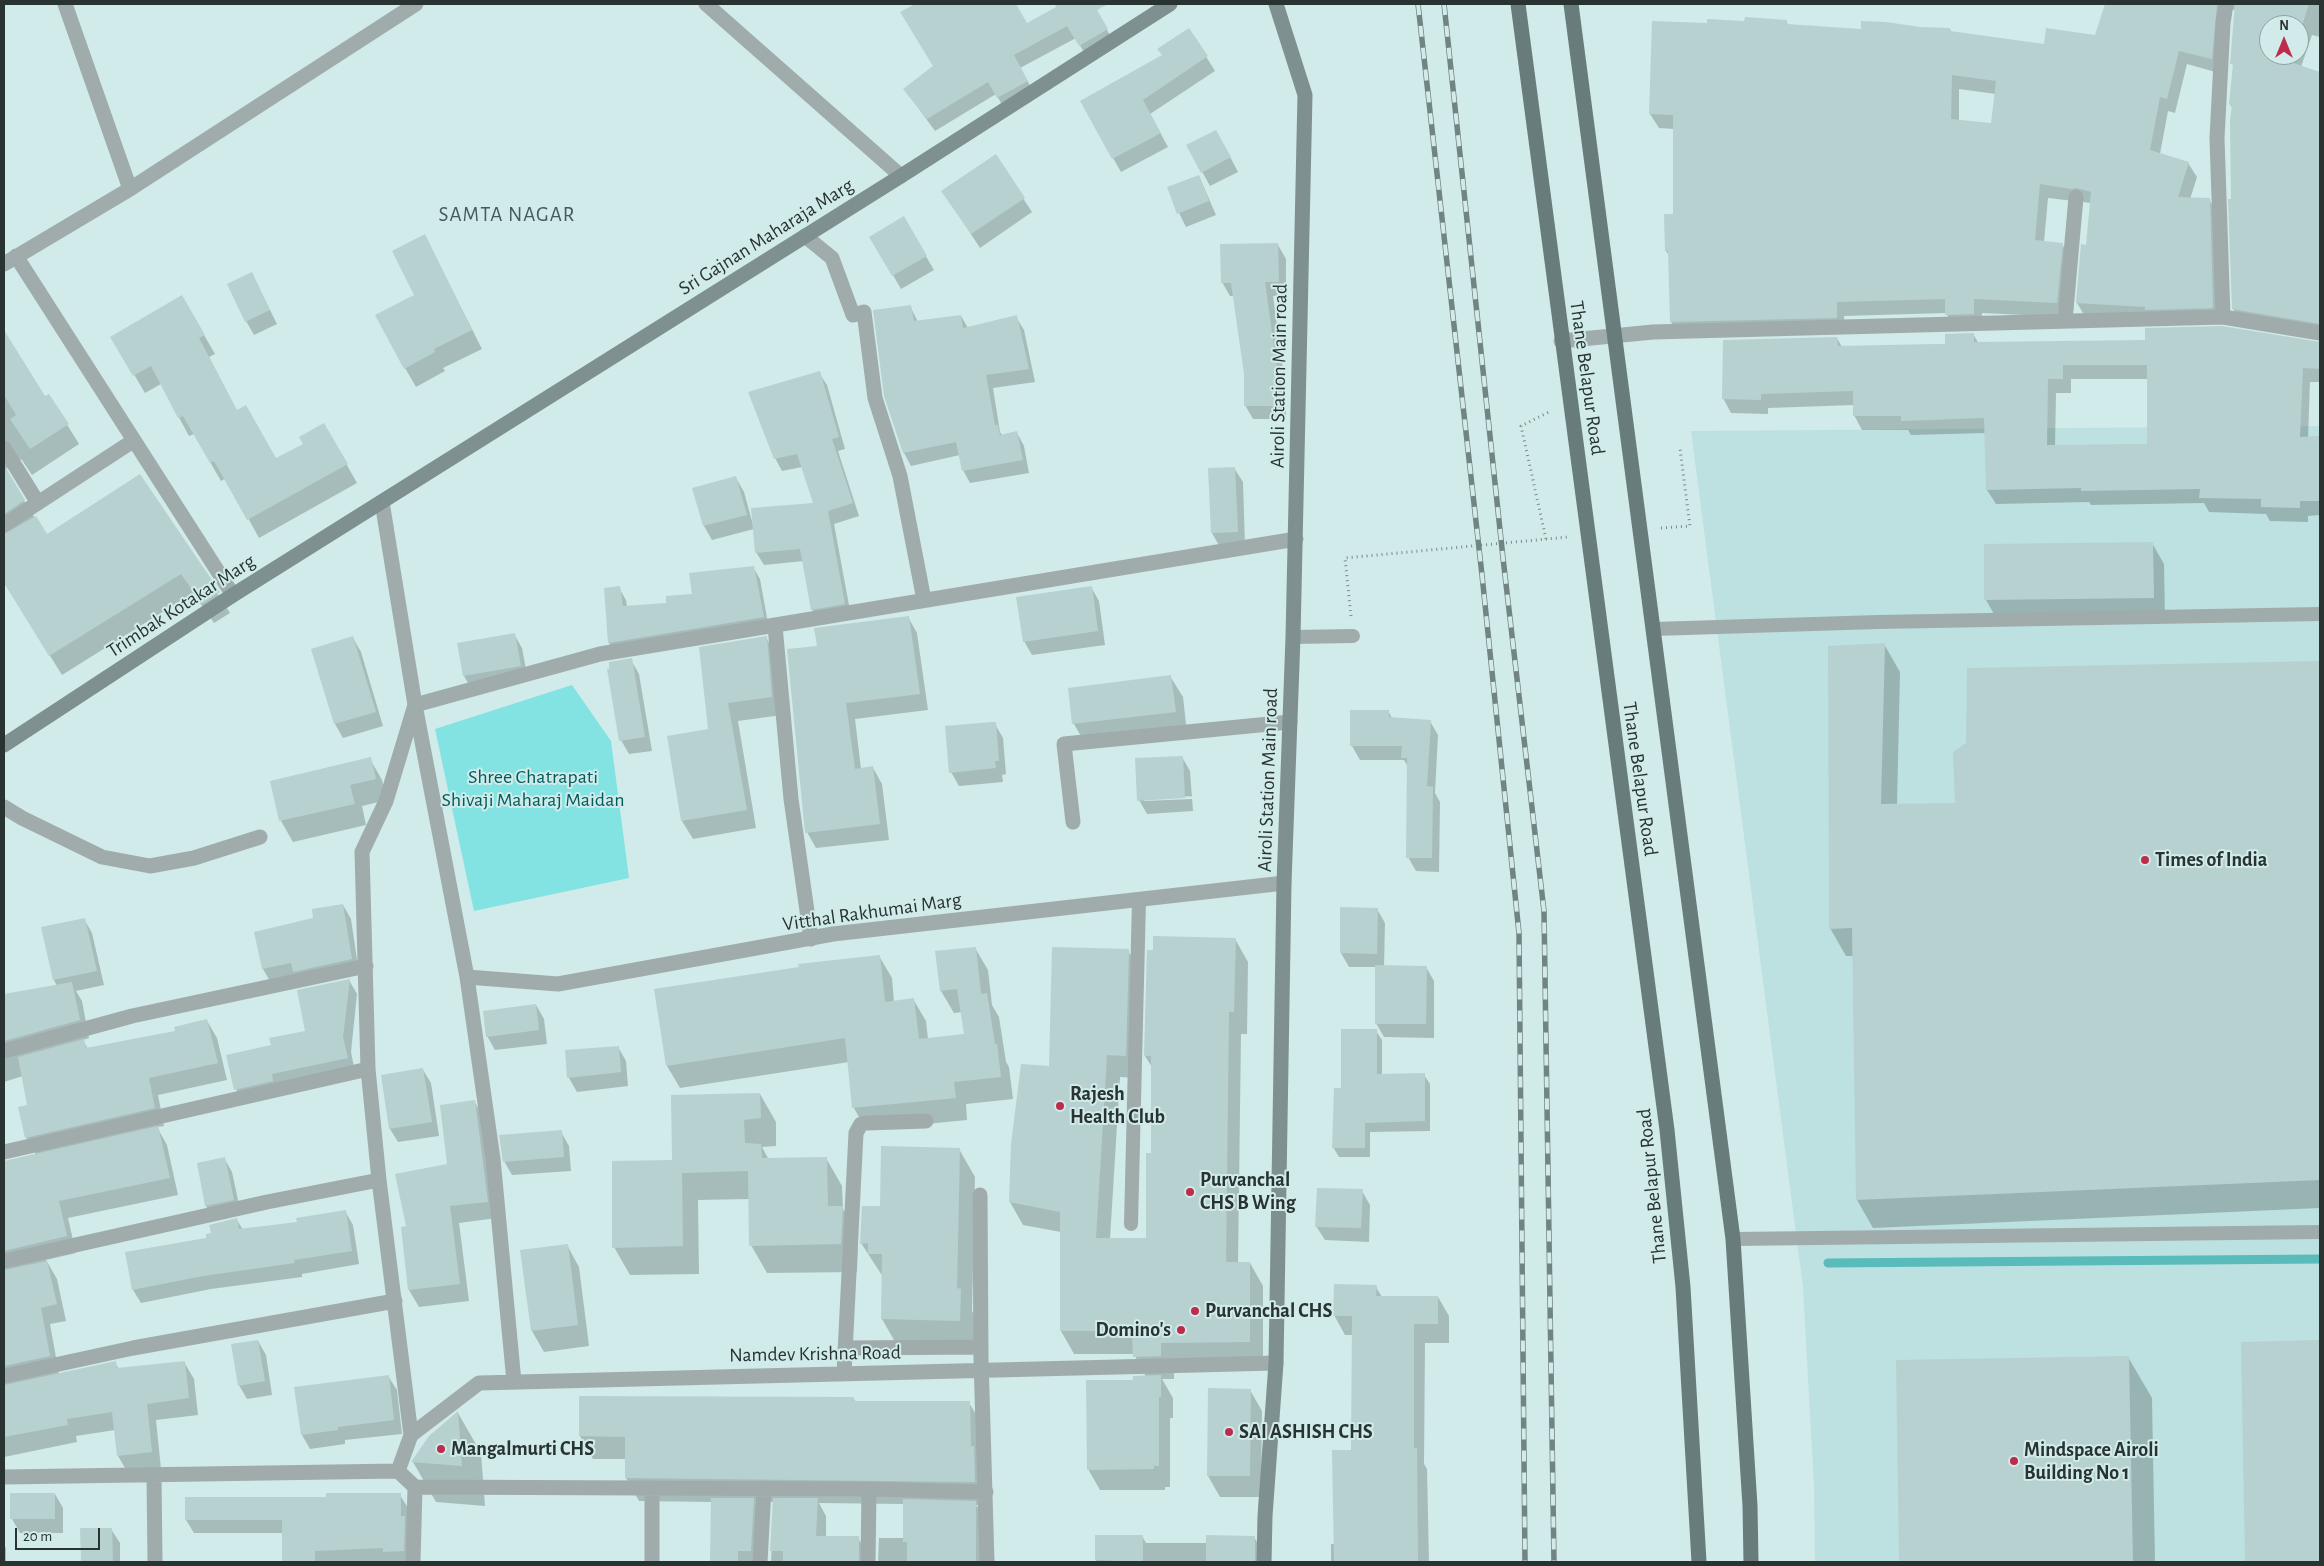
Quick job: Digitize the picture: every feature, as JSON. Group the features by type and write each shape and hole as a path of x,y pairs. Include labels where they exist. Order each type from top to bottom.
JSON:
{"main road":[{"name":"Thane Belapur Road","path":"1518,4 1667,1130 1683,1287 1699,1562"},
{"name":"Thane Belapur Road","path":"1571,4 1733,1239 1750,1506 1751,1562"}],"street":[{"path":"65,4 130,189"},
{"path":"233,595 133,441 10,260 130,189 416,4"},
{"path":"706,4 901,176"},
{"name":"Sri Gajnan Maharaja Marg","path":"382,502 901,176 1170,4"},
{"name":"Airoli Station Main road","path":"1264,1562 1264,1516 1276,1363 1284,883 1296,539 1304,95 1276,4"},
{"path":"2222,317 2217,138 2222,23 2226,4"},
{"path":"2065,321 2076,197"},
{"path":"805,236 832,258 853,314 864,312 875,398 900,476 924,600"},
{"path":"1562,341 1614,334 2222,317 2320,332"},
{"path":"4,524 133,441"},
{"path":"4,448 38,503"},
{"path":"382,502 414,705 467,977 493,1159 514,1382"},
{"name":"Trimbak Kotakar Marg","path":"4,745 233,595 382,502"},
{"path":"414,705 600,654 1296,539"},
{"path":"775,626 791,799 811,939"},
{"path":"398,1472 411,1436 379,1180 368,1069 362,852 386,801 414,705"},
{"path":"1073,822 1064,744 1290,722"},
{"path":"4,807 22,818 102,857 150,866 194,858 260,837"},
{"name":"Vitthal Rakhumai Marg","path":"467,977 558,984 811,939 1284,883"},
{"path":"4,1051 132,1016 366,966"},
{"path":"4,1152 368,1069"},
{"path":"844,1373 857,1128 866,1123 926,1121"},
{"path":"4,1260 257,1204 379,1180"},
{"path":"980,1196 981,1346 987,1562"},
{"path":"4,1376 133,1348 395,1301"},
{"path":"845,1348 981,1346"},
{"name":"Namdev Krishna Road","path":"411,1436 479,1383 1276,1363"},
{"path":"4,1477 398,1472 415,1487 764,1488 986,1492"},
{"path":"154,1476 155,1562"},
{"path":"413,1562 415,1487"},
{"path":"652,1488 652,1562"},
{"path":"760,1562 764,1488"},
{"path":"868,1562 869,1489"}],"lane":[{"path":"1654,629 1878,622 2320,614"},
{"path":"1293,637 1353,636"},
{"path":"1131,1224 1139,900"},
{"path":"1733,1239 2320,1232"}],"path":[{"path":"1546,539 1522,426 1570,402"},
{"path":"1652,529 1690,526 1680,449"},
{"path":"1353,636 1345,558 1575,536"}],"shaded area":[{"path":"2320,426 2320,1562 1815,1562 1814,1486 1803,1287 1691,431"}],"green space":[{"name":"Shree Chatrapati Shivaji Maharaj Maidan","path":"572,685 611,741 629,878 474,911 435,729"}],"building":[{"path":"915,4 1016,4 1027,23 1056,7 1055,4 1108,4 1097,10 1108,29 1079,46 1067,26 1014,55 1028,81 997,98 988,82 927,119 903,89 933,66 900,12"},
{"path":"2105,4 2217,4 2212,59 2179,51 2167,99 2160,97 2150,150 2189,162 2178,197 2210,198 2213,308 2145,310 2145,307 2076,303 2081,244 2086,245 2091,192 2077,188 2072,189 2040,184 2035,240 2063,243 2057,303 1974,299 1974,314 1945,315 1945,299 1837,302 1837,318 1670,322 1668,251 1665,251 1664,214 1673,214 1673,115 1649,114 1652,21 1707,23 1707,19 1744,21 1745,17 1787,20 1787,24 1861,29 1861,21 1886,22 1920,27 1950,28 1950,31 2044,44 2046,28 2095,35","holes":["1952,75 1996,81 1991,123 1951,119"]},
{"path":"2235,4 2309,4 2305,15 2259,15 2259,65 2299,65 2320,72 2320,324 2232,309 2228,199 2231,199 2230,121 2232,105 2229,104 2233,64 2230,64"},
{"path":"1189,28 1208,56 1143,100 1161,133 1112,159 1080,101 1162,55 1157,49"},
{"path":"1216,130 1231,157 1201,173 1186,145"},
{"path":"996,154 1025,198 971,234 941,191"},
{"path":"1199,175 1209,201 1177,214 1167,187"},
{"path":"904,216 927,256 892,276 869,237"},
{"path":"425,234 472,330 434,349 435,352 404,369 375,315 414,295 392,251"},
{"path":"1278,243 1279,282 1265,282 1278,376 1278,406 1244,406 1244,374 1231,283 1221,283 1220,244"},
{"path":"252,272 270,310 245,322 227,284"},
{"path":"182,295 205,335 199,338 237,410 246,405 276,458 303,444 299,437 324,423 348,464 247,520 214,461 210,463 183,416 178,418 151,366 133,376 110,337"},
{"path":"911,305 914,321 961,315 963,328 1017,315 1029,369 986,375 995,425 998,425 1000,435 1017,431 1023,460 962,471 956,442 903,453 884,396 873,310"},
{"path":"2222,326 2320,342 2320,369 2303,368 2300,437 2320,436 2320,501 2300,501 2300,508 2261,507 2261,499 2199,498 2200,489 2081,491 2081,488 1986,490 1984,418 1901,421 1901,416 1853,416 1853,391 1761,394 1761,400 1722,399 1723,340 1837,337 1838,346 1945,344 1945,334 1974,333 1974,342 2145,340 2145,328","holes":["2063,365 2147,365 2147,444 2047,445 2048,379 2063,379"]},
{"path":"4,330 45,396 49,394 69,424 30,449 10,419 16,415 4,395"},
{"path":"820,371 839,437 832,439 853,503 828,511 845,604 811,610 800,549 755,553 751,508 813,503 797,454 774,459 748,392"},
{"path":"4,465 25,500 4,514"},
{"path":"1235,467 1238,532 1211,533 1208,468"},
{"path":"140,474 220,592 202,604 181,574 49,656 4,583 4,534 36,516 47,534"},
{"path":"736,476 747,515 703,526 692,488"},
{"path":"2153,542 2154,598 1984,600 1984,544"},
{"path":"754,566 764,617 608,643 604,588 620,586 623,606 666,603 666,596 692,594 689,573"},
{"path":"1092,586 1098,631 1023,642 1016,597"},
{"path":"909,616 920,694 846,703 855,769 873,766 880,824 805,833 787,649 817,646 814,628"},
{"path":"515,633 521,666 463,676 457,643"},
{"path":"353,636 376,712 334,724 311,649"},
{"path":"767,636 772,697 728,703 747,810 681,821 667,736 708,729 699,647"},
{"path":"1885,643 1881,804 1955,803 1953,752 1966,743 1967,668 2320,661 2320,1180 1856,1200 1852,928 1829,929 1828,646"},
{"path":"632,658 645,737 619,741 607,669 609,669 609,662"},
{"path":"1171,675 1176,712 1072,724 1068,688"},
{"path":"1350,710 1389,710 1389,717 1431,720 1427,786 1433,787 1432,858 1406,858 1407,758 1401,758 1402,746 1350,746"},
{"path":"996,722 999,761 995,761 996,768 949,773 945,726"},
{"path":"1183,756 1185,798 1137,801 1135,758"},
{"path":"371,757 376,779 350,785 355,804 279,821 270,781"},
{"path":"343,904 352,959 293,972 291,963 262,969 254,932 313,918 312,909"},
{"path":"1340,907 1378,908 1377,954 1340,953"},
{"path":"85,918 97,971 53,980 41,927"},
{"path":"1153,936 1236,938 1234,1012 1229,1012 1226,1262 1250,1262 1250,1342 1161,1343 1161,1356 1133,1357 1132,1331 1060,1331 1060,1212 1009,1202 1011,1144 1021,1064 1049,1066 1052,947 1129,949 1126,1056 1107,1055 1096,1238 1146,1238 1146,1153 1151,1153 1151,1056 1144,1056 1147,950 1153,950"},
{"path":"976,947 981,994 987,993 1001,1077 954,1082 956,1098 852,1108 845,1038 666,1066 654,989 799,967 798,964 880,955 885,1002 914,998 919,1039 964,1034 957,989 940,991 935,951"},
{"path":"1375,965 1427,966 1426,1024 1375,1024"},
{"path":"350,979 343,1037 348,1058 272,1074 273,1081 234,1090 226,1055 271,1045 269,1038 305,1031 297,990"},
{"path":"72,982 80,1020 4,1041 4,994"},
{"path":"536,1004 539,1030 486,1037 483,1011"},
{"path":"207,1019 218,1063 149,1078 155,1108 25,1138 18,1107 27,1105 18,1057 84,1039 86,1048 175,1031 174,1027"},
{"path":"1341,1029 1377,1029 1377,1074 1425,1073 1425,1121 1365,1123 1365,1148 1332,1148 1334,1088 1341,1088"},
{"path":"619,1046 621,1072 567,1078 565,1050"},
{"path":"423,1068 432,1122 389,1129 381,1075"},
{"path":"760,1093 761,1118 744,1120 745,1143 761,1144 762,1158 827,1157 828,1206 843,1206 841,1244 749,1246 748,1171 682,1173 683,1246 612,1248 612,1161 672,1160 671,1095"},
{"path":"475,1100 488,1202 450,1206 460,1284 408,1290 401,1227 406,1226 395,1174 447,1164 440,1105"},
{"path":"158,1126 170,1178 59,1201 67,1236 4,1251 4,1161"},
{"path":"562,1130 564,1157 503,1162 499,1135"},
{"path":"881,1146 960,1148 957,1288 961,1289 960,1321 881,1319 882,1254 868,1254 868,1243 860,1244 862,1206 880,1206"},
{"path":"225,1157 234,1200 205,1206 197,1163"},
{"path":"1317,1188 1363,1189 1361,1228 1315,1227"},
{"path":"346,1210 352,1251 294,1260 295,1263 203,1276 132,1290 125,1252 206,1238 206,1234 211,1233 209,1225 237,1218 239,1229 297,1222 296,1218"},
{"path":"568,1244 578,1325 531,1331 520,1250"},
{"path":"47,1261 57,1304 41,1308 50,1356 4,1366 4,1270"},
{"path":"1334,1284 1377,1285 1376,1296 1438,1296 1438,1324 1414,1324 1414,1448 1417,1448 1418,1562 1334,1562 1332,1450 1351,1450 1352,1316 1333,1316"},
{"path":"258,1340 265,1381 238,1386 231,1344"},
{"path":"2320,1340 2320,1562 2245,1562 2241,1342"},
{"name":"Mindspace Airoli Building No 1","path":"2129,1356 2133,1562 1899,1562 1896,1360"},
{"path":"116,1361 117,1368 185,1361 189,1398 147,1404 152,1452 117,1456 112,1412 67,1419 68,1425 4,1437 4,1385"},
{"path":"389,1375 394,1420 338,1427 338,1430 301,1435 294,1387"},
{"path":"1161,1375 1161,1397 1159,1397 1159,1466 1154,1466 1154,1469 1087,1470 1086,1380 1133,1380 1133,1376"},
{"name":"SAI ASHISH CHS","path":"1208,1388 1251,1389 1250,1476 1207,1476"},
{"path":"579,1396 854,1397 854,1401 970,1401 971,1446 974,1446 975,1482 625,1478 625,1437 579,1436"},
{"name":"Mangalmurti CHS","path":"458,1411 462,1466 411,1462 429,1436"},
{"path":"10,1493 55,1493 55,1519 10,1519"},
{"path":"326,1493 401,1493 401,1516 405,1516 404,1551 383,1552 383,1548 315,1551 315,1562 282,1562 282,1520 185,1520 185,1497 326,1497"},
{"path":"711,1498 754,1498 751,1551 738,1551 738,1562 710,1562"},
{"path":"773,1498 818,1498 816,1536 859,1536 859,1562 783,1562 783,1551 770,1551"},
{"path":"903,1499 976,1501 976,1562 907,1562 907,1542 903,1542"},
{"path":"80,1528 112,1528 113,1562 81,1562"},
{"path":"1095,1535 1143,1535 1143,1562 1095,1560"},
{"path":"1206,1535 1255,1536 1255,1562 1206,1562"}],"waterway":[{"path":"1828,1263 2320,1259"}],"railway":[{"path":"1418,4 1482,575 1519,933 1525,1562"},
{"path":"1444,4 1503,558 1544,911 1554,1562"}],"place":[{"name":"Times of India","path":"2145,860"},
{"name":"Rajesh Health Club","path":"1060,1106"},
{"name":"Purvanchal CHS B Wing","path":"1190,1192"},
{"name":"Purvanchal CHS","path":"1195,1311"},
{"name":"Domino's","path":"1181,1330"},
{"name":"SAI ASHISH CHS","path":"1229,1432"},
{"name":"Mangalmurti CHS","path":"441,1449"},
{"name":"Mindspace Airoli Building No 1","path":"2014,1461"}],"district":[{"name":"SAMTA NAGAR","path":"507,215"}]}
